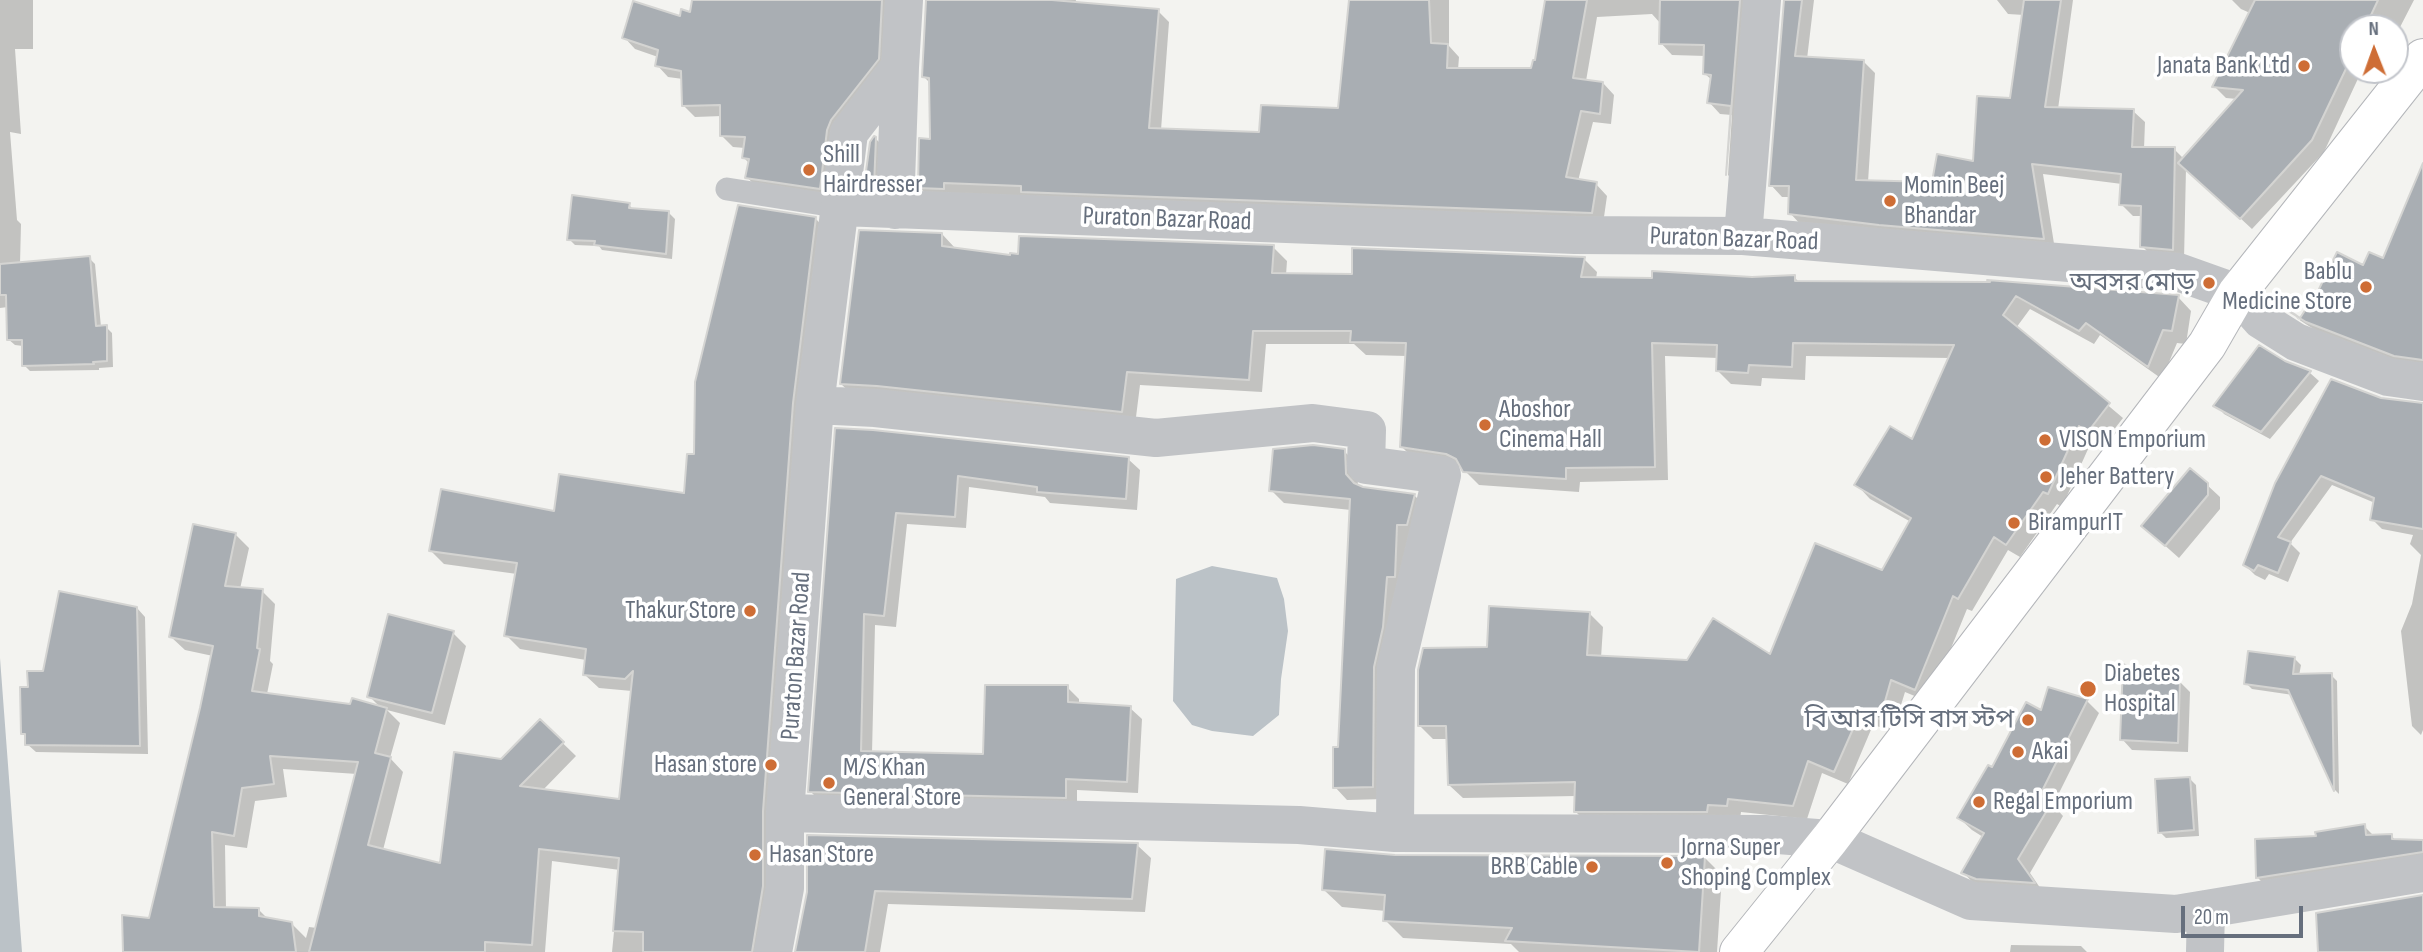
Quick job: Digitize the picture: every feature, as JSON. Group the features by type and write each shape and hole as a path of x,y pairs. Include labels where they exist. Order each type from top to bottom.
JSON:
{"main road":[{"path":"1739,952 1830,839 2207,345 2236,293 2423,58"}],"street":[{"path":"895,209 904,0"},
{"path":"1743,236 1762,0"},
{"path":"841,207 849,133 900,67"},
{"name":"Puraton Bazar Road","path":"774,952 785,888 785,813 815,405 841,207 1575,235 1743,236 2178,272 2236,293"},
{"path":"2236,293 2261,320 2296,342 2388,377 2423,382"},
{"path":"815,405 875,408 1156,438 1314,423 1367,430 1366,465 1442,475 1396,667 1395,833"},
{"path":"785,813 1300,825 1395,833 1765,834 1830,839 1971,901 2176,914 2423,873"},
{"path":"2205,952 2206,909"}],"lane":[{"path":"727,189 841,207"}],"shaded area":[{"path":"1212,566 1277,578 1284,599 1288,631 1279,715 1253,736 1212,731 1192,725 1173,701 1176,579"},
{"path":"0,658 22,952 0,952"}],"building":[{"path":"692,0 882,0 879,59 831,120 827,130 820,189 745,178 749,159 742,158 745,137 720,136 720,105 682,106 681,71 655,66 658,50 622,38 633,1 680,16 681,9 690,12"},
{"path":"926,0 1052,0 1159,9 1149,128 1259,132 1261,105 1338,108 1349,0 1429,0 1431,43 1448,44 1447,68 1531,68 1535,60 1545,0 1587,0 1573,78 1603,82 1600,114 1581,111 1566,177 1597,182 1592,213 1021,192 1021,186 944,183 944,189 918,188 919,138 930,139 929,78 922,77"},
{"path":"1660,0 1740,0 1726,175 1731,106 1707,103 1711,75 1703,74 1704,45 1659,44"},
{"path":"1784,0 1802,0 1795,56 1864,60 1856,180 1932,182 1937,154 1973,161 1977,96 2010,98 2024,0 2061,0 2045,107 2134,109 2132,147 2175,147 2173,250 2140,247 2141,206 2119,205 2121,174 2032,164 2044,239 1879,225 1788,214 1789,186 1769,186"},
{"path":"2255,0 2378,0 2372,14 2339,14 2339,83 2312,140 2240,219 2178,163 2243,90 2212,87"},
{"path":"874,136 874,186 864,186 870,142"},
{"path":"2423,163 2423,360 2394,356 2306,322 2285,309 2300,318 2319,289 2337,252 2363,265 2369,252 2383,258"},
{"path":"572,195 630,203 629,208 669,211 666,254 594,245 595,241 567,240"},
{"path":"738,205 816,217 793,403 763,811 763,886 752,952 643,952 643,932 613,931 619,858 539,849 532,945 485,942 485,952 309,952 358,762 270,756 274,784 242,788 234,836 212,832 214,907 259,908 259,916 292,922 296,952 123,952 122,915 149,918 213,646 169,637 193,524 236,533 225,586 263,589 257,648 260,649 252,691 350,704 352,698 387,708 375,753 391,757 368,845 440,863 454,752 501,759 540,719 564,742 520,786 619,799 633,671 625,679 583,675 586,649 504,636 517,563 429,551 441,489 554,511 559,474 684,493 687,454 694,454 695,382"},
{"path":"859,230 942,233 942,246 1010,255 1018,254 1019,236 1274,245 1272,273 1352,274 1352,248 1585,257 1581,277 1652,278 1652,271 1752,277 1795,275 1795,281 1990,282 1987,280 2179,295 2172,331 2163,330 2148,367 2086,323 2079,331 2016,296 2003,315 2110,403 2087,433 2079,426 2048,494 2043,492 2006,545 1994,537 1958,599 1953,596 1915,690 1891,680 1880,719 1860,713 1834,772 1808,761 1793,806 1728,799 1727,806 1708,805 1707,812 1574,812 1575,782 1448,785 1446,726 1418,726 1418,670 1423,648 1487,647 1489,606 1590,612 1587,655 1687,660 1713,618 1770,654 1815,543 1882,570 1911,518 1854,485 1890,426 1912,439 1954,345 1793,343 1792,367 1749,365 1748,373 1716,371 1717,345 1652,343 1655,467 1566,468 1566,479 1463,472 1456,459 1446,454 1400,447 1406,343 1350,342 1351,331 1253,331 1249,380 1127,372 1122,412 840,384"},
{"path":"90,256 96,326 107,325 107,361 93,362 94,364 22,366 22,340 7,340 6,295 0,295 0,264"},
{"path":"2259,345 2285,361 2311,371 2261,432 2213,406"},
{"path":"2331,379 2381,398 2423,403 2423,529 2370,520 2374,498 2321,476 2278,537 2291,542 2278,573 2258,565 2254,571 2243,565 2275,483"},
{"path":"835,428 1129,457 1126,499 1037,492 1037,487 958,476 955,517 896,513 884,616 864,614 861,751 983,754 985,685 1068,685 1068,702 1131,706 1127,782 1066,779 1066,798 808,792"},
{"path":"1313,445 1345,449 1346,474 1354,483 1363,487 1415,494 1407,525 1397,525 1395,577 1387,577 1383,627 1374,667 1373,787 1333,788 1333,747 1338,747 1350,499 1269,491 1273,449"},
{"path":"2190,468 2208,483 2208,495 2165,546 2141,526"},
{"path":"59,591 137,607 140,746 25,745 25,734 21,734 20,687 28,687 27,671 43,671"},
{"path":"388,614 454,631 432,713 367,697"},
{"path":"2248,651 2295,657 2293,674 2332,673 2334,791 2288,690 2244,684"},
{"path":"2123,664 2163,682 2180,680 2178,743 2120,740"},
{"path":"2048,687 2088,699 2040,795 2052,802 2018,859 2035,883 1976,879 1961,873 1984,833 1957,818 1988,765 1992,767 2026,702 2041,710"},
{"path":"2190,777 2194,830 2158,833 2155,779"},
{"path":"2365,824 2366,835 2392,834 2392,839 2423,840 2423,852 2256,878 2255,839 2316,836 2315,832"},
{"path":"807,835 1138,843 1132,899 875,891 865,952 795,952 807,892"},
{"path":"1325,849 1395,855 1705,856 1699,952 1505,941 1512,928 1383,921 1385,895 1322,890"},
{"path":"2423,895 2423,952 2318,952 2316,913"}],"place":[{"name":"Janata Bank Ltd","path":"2304,66"},
{"name":"Shill Hairdresser","path":"809,170"},
{"name":"Momin Beej Bhandar","path":"1890,201"},
{"name":"অবসর মোড়","path":"2209,283"},
{"name":"Bablu Medicine Store","path":"2366,287"},
{"name":"Aboshor Cinema Hall","path":"1485,425"},
{"name":"VISON Emporium","path":"2045,440"},
{"name":"Jeher Battery","path":"2046,477"},
{"name":"BirampurIT","path":"2014,523"},
{"name":"Thakur Store","path":"750,611"},
{"name":"Diabetes Hospital","path":"2088,689"},
{"name":"বি আর টিসি বাস স্টপ","path":"2028,720"},
{"name":"Akai","path":"2018,752"},
{"name":"Hasan store","path":"771,765"},
{"name":"M/S Khan General Store","path":"829,783"},
{"name":"Regal Emporium","path":"1979,802"},
{"name":"Hasan Store","path":"755,855"},
{"name":"Jorna Super Shoping Complex","path":"1667,863"},
{"name":"BRB Cable","path":"1592,867"}]}
